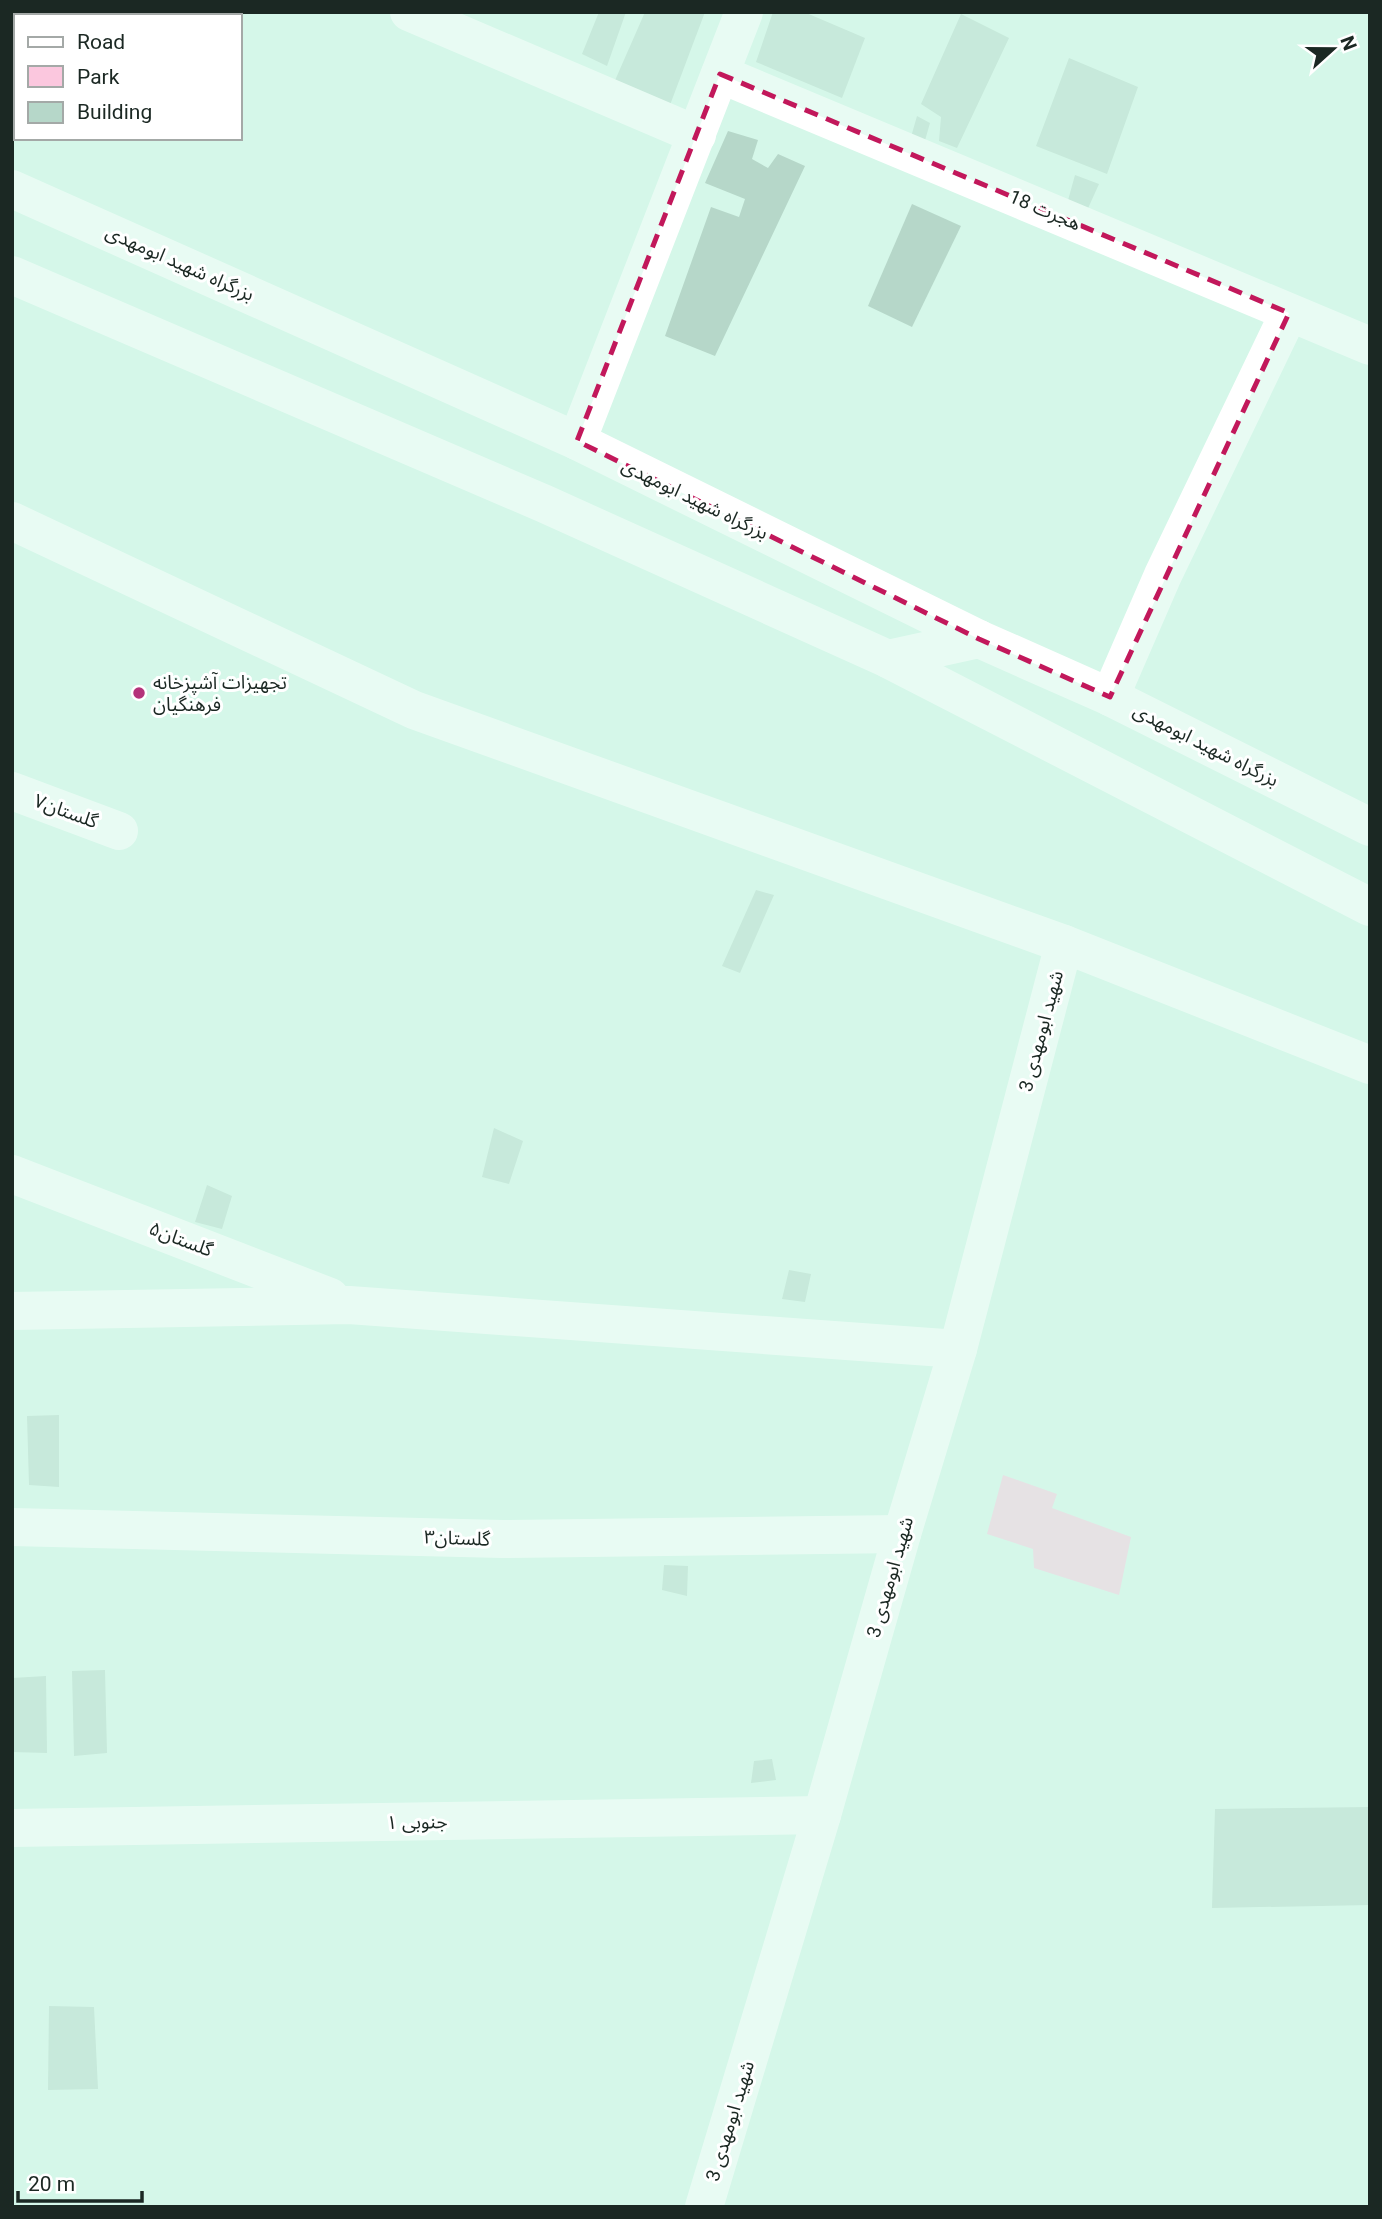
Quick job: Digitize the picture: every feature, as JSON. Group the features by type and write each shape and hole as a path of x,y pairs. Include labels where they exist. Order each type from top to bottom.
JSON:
{"main road":[{"path":"409,12 696,135"},
{"path":"577,441 744,12"},
{"name":"هجرت 18","path":"720,74 1370,346"},
{"name":"بزرگراه شهید ابومهدی","path":"12,189 577,441 979,639 1110,696 1370,827"},
{"path":"12,275 545,504 888,659 1370,907"},
{"path":"1110,696 1163,575 1289,313"},
{"path":"12,521 414,710 1064,944 1370,1065"},
{"path":"888,659 979,639"},
{"name":"گلستان۷","path":"12,791 119,831"},
{"name":"شهید ابومهدی 3","path":"704,2207 958,1349 1064,944"},
{"name":"گلستان۵","path":"12,1174 349,1305"},
{"path":"12,1311 349,1305 958,1349"},
{"name":"گلستان۳","path":"12,1527 503,1539 902,1534"},
{"name":"جنوبی ۱","path":"12,1828 822,1815"}],"highlighted area":[{"path":"720,74 1289,313 1110,697 979,639 577,441"}],"green space":[{"path":"1003,1475 1057,1494 1052,1508 1131,1537 1119,1595 1034,1568 1033,1549 987,1534"}],"building":[{"path":"599,12 626,12 607,66 582,54"},
{"path":"645,12 705,12 670,105 613,85"},
{"path":"773,12 804,12 865,38 842,98 756,62"},
{"path":"961,14 1009,38 957,148 939,141 941,117 921,104"},
{"path":"1069,58 1138,87 1107,174 1036,146"},
{"path":"917,116 930,123 924,144 911,137"},
{"path":"728,131 758,140 752,159 768,168 778,154 805,166 715,356 665,336 711,207 739,217 745,199 705,183"},
{"path":"1075,175 1099,184 1085,215 1067,204"},
{"path":"912,204 961,226 912,327 868,306"},
{"path":"756,890 774,895 740,973 722,966"},
{"path":"494,1128 523,1141 509,1184 482,1177"},
{"path":"207,1185 232,1196 222,1229 195,1222"},
{"path":"789,1270 811,1274 805,1302 782,1299"},
{"path":"59,1415 59,1487 29,1485 27,1416"},
{"path":"664,1565 688,1566 687,1596 662,1590"},
{"path":"105,1670 107,1753 74,1756 72,1671"},
{"path":"46,1676 47,1753 12,1752 12,1678"},
{"path":"772,1759 776,1780 751,1783 754,1761"},
{"path":"1370,1807 1370,1905 1212,1908 1215,1809"},
{"path":"49,2006 94,2007 98,2089 48,2090"}],"place":[{"name":"تجهیزات آشپزخانه فرهنگیان","path":"139,693"}]}
